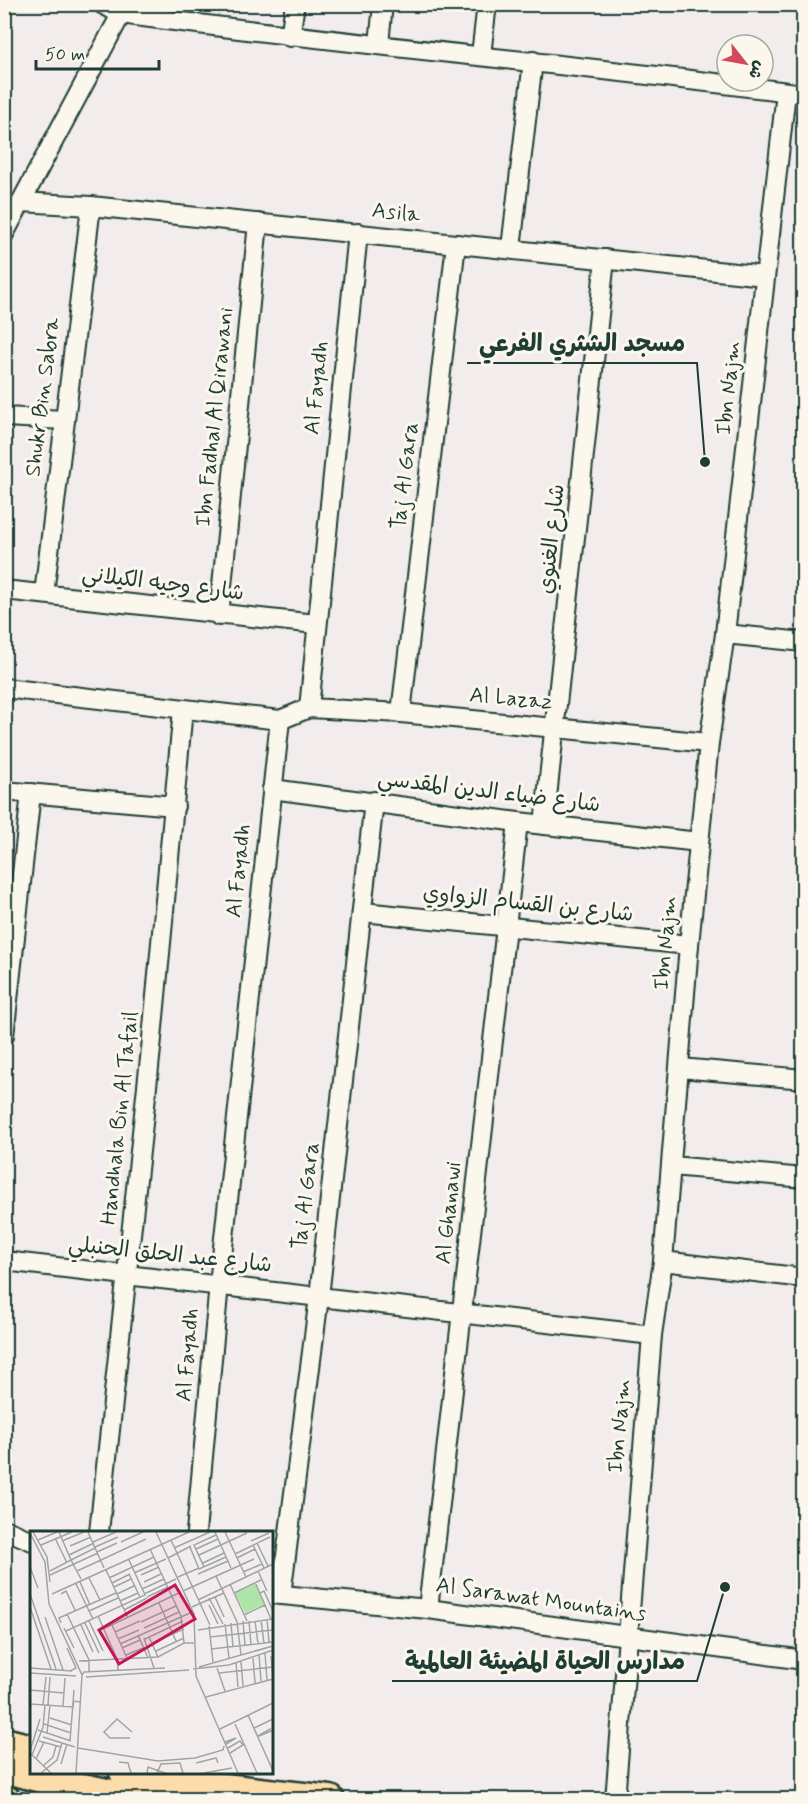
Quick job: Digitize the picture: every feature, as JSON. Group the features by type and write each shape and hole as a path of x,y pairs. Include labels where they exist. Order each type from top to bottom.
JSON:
{"main road":[{"path":"4,1742 30,1748"},
{"path":"4,1768 63,1784 156,1784 330,1800"},
{"path":"127,1774 156,1784"}],"street":[{"path":"102,4 290,37 481,55 795,93"},
{"path":"290,37 294,4"},
{"path":"379,44 383,4"},
{"path":"481,55 487,4"},
{"path":"4,234 124,9"},
{"path":"511,249 533,61"},
{"name":"Ibn Najm","path":"615,1800 652,1335 663,1261 689,945 709,743 725,634 765,276 795,93"},
{"name":"Asila","path":"21,202 91,206 765,276"},
{"name":"Shukr Bin Sabra","path":"44,594 91,206"},
{"name":"Ibn Fadhal Al Qirawani","path":"219,616 258,223"},
{"name":"Al Fayadh","path":"309,708 358,233"},
{"name":"Taj Al Gara","path":"402,713 456,244"},
{"name":"شارع الغنوي","path":"544,825 557,727 605,259"},
{"path":"4,417 65,420"},
{"name":"شارع وجيه الكيلاني","path":"4,590 219,616 316,624"},
{"path":"725,634 804,642"},
{"path":"4,688 280,720 309,708"},
{"name":"Al Lazaz","path":"309,708 402,713 709,743"},
{"name":"Handhala Bin Al Tafail","path":"99,1531 128,1274 183,709"},
{"name":"Al Fayadh","path":"196,1531 219,1284 280,720"},
{"name":"شارع ضياء الدين المقدسي","path":"272,789 518,822 699,842"},
{"path":"4,790 175,806"},
{"path":"4,1036 32,793"},
{"name":"Taj Al Gara","path":"276,1595 319,1297 374,801"},
{"name":"Al Ghanawi","path":"428,1609 518,822"},
{"name":"شارع بن القسام الزواوي","path":"363,912 689,945"},
{"path":"680,1068 804,1079"},
{"path":"672,1166 804,1178"},
{"name":"شارع عبد الحلق الحنبلي","path":"4,1261 652,1335"},
{"path":"663,1261 804,1278"},
{"path":"4,1529 30,1540"},
{"name":"Al Sarawat Mountains","path":"276,1595 428,1609 804,1660"}],"place":[{"name":"مسجد الشثري الفرعي","path":"705,462"},
{"name":"مدارس الحياة المضيئة العالمية","path":"725,1587"}]}
